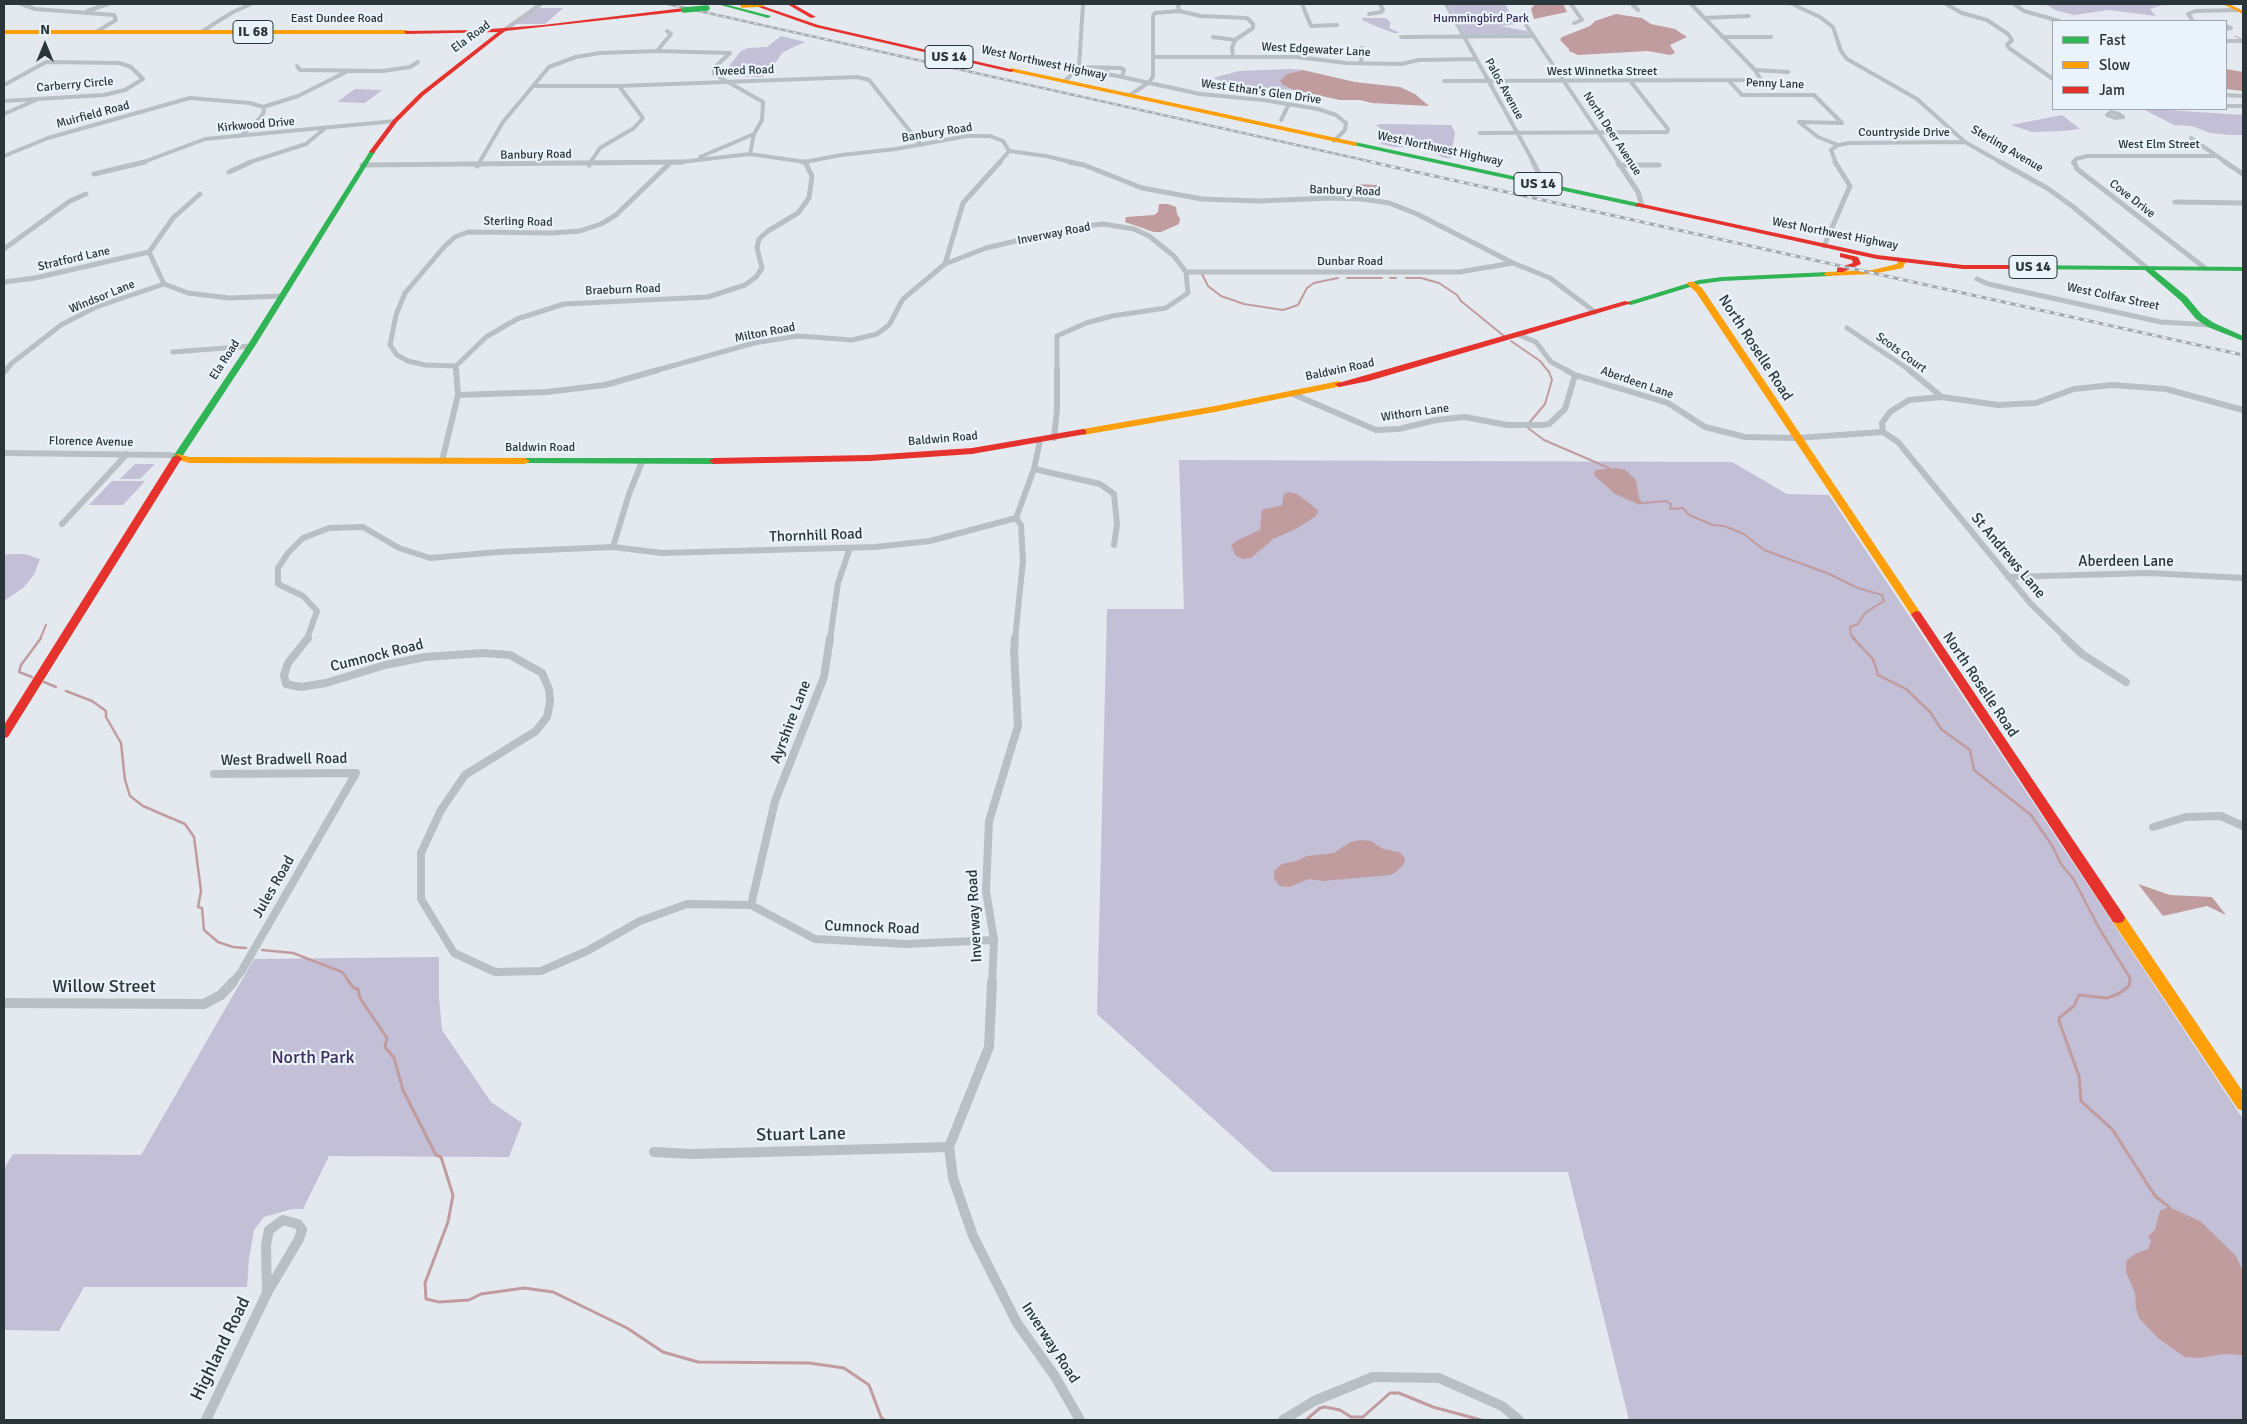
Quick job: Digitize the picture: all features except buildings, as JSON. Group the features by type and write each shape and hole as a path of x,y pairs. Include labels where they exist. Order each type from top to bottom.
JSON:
{"main road":[{"path":"2226,4 2240,12"},
{"name":"East Dundee Road","path":"4,32 503,31 722,5"},
{"path":"722,5 833,30"},
{"name":"IL 68","path":"722,5 754,5"},
{"name":"West Northwest Highway","path":"754,5 833,30 871,39 1742,229 1902,261 1963,266 2243,268"},
{"path":"794,6 807,15 871,39"},
{"name":"Ela Road","path":"4,734 178,457 251,346 362,165 395,121 433,84 503,31"},
{"path":"1742,229 1772,240 1849,257 1858,262 1856,266 1840,270"},
{"path":"1768,277 1840,270 1902,261"},
{"path":"1768,277 1872,272 1900,266 1902,261"},
{"name":"Sterling Avenue","path":"2147,268 2184,299 2199,317 2211,325"},
{"name":"Baldwin Road","path":"178,457 188,460 642,462 898,456 972,451 1054,438 1366,379 1691,284 1722,279 1768,277"},
{"name":"North Roselle Road","path":"1691,284 1699,290 2243,1104"},
{"name":"West Colfax Street","path":"2211,325 2243,339"}],"street":[{"path":"21,4 35,9 114,15 116,20 96,32"},
{"path":"85,12 108,4"},
{"path":"201,32 233,12 251,4"},
{"path":"503,31 541,4"},
{"path":"1065,81 1079,67 1083,4"},
{"path":"1178,4 1179,10"},
{"path":"1302,4 1311,26 1337,25"},
{"path":"1369,14 1383,10 1380,4"},
{"name":"Palos Avenue","path":"1446,4 1536,167 1543,182 1542,185"},
{"path":"1571,4 1582,20 1574,22"},
{"path":"1632,4 1638,10"},
{"path":"1691,4 1755,70 1788,72"},
{"name":"Sterling Avenue","path":"1792,4 1820,17 1833,27 1841,51 1847,59 1917,99 1965,142 2047,188 2072,206 2147,268"},
{"path":"1946,4 1962,13 1987,20 2008,34 2012,40 2007,45 2009,48 2052,78"},
{"path":"2014,4 2038,16 2055,20"},
{"path":"1130,95 1148,84 1152,76 1154,57 1153,16 1155,13 1179,10 1201,16 1247,18 1253,24 1252,28 1235,40 1232,48 1233,57"},
{"path":"2192,20 2188,14 2195,11 2240,12"},
{"path":"1704,18 1749,16"},
{"name":"North Deer Avenue","path":"1526,25 1638,192 1642,206"},
{"path":"657,51 672,34 668,31"},
{"path":"1401,37 1533,36"},
{"path":"1213,37 1235,40"},
{"path":"1722,37 1771,37"},
{"path":"2227,41 2243,41"},
{"path":"1295,48 1297,57"},
{"path":"1362,48 1359,49 1362,63"},
{"path":"477,166 503,122 549,67 576,57 600,53 657,51 730,53 714,68 714,74 763,102 762,120 754,134 750,154"},
{"name":"West Edgewater Lane","path":"1154,57 1297,57 1362,63 1401,64 1424,60 1476,60"},
{"name":"Carberry Circle","path":"4,85 46,62 119,63 130,67 144,79 125,90 104,95 4,101"},
{"path":"297,66 300,70 383,72 410,67 418,62"},
{"path":"1079,67 1106,68 1124,70 1122,77 1107,74 1106,68"},
{"name":"West Winnetka Street","path":"1444,81 1730,82 1761,80 1755,70"},
{"path":"243,134 260,118 264,112 263,107 298,96 348,71"},
{"name":"Tweed Road","path":"535,86 619,86 857,77 869,80 921,145"},
{"name":"West Ethan's Glen Drive","path":"1122,77 1200,94 1318,108 1342,119 1346,123 1345,130 1334,141"},
{"path":"1480,133 1598,134 1667,132 1668,129 1630,82"},
{"name":"Penny Lane","path":"1730,82 1742,95 1814,95 1842,123 1799,122 1818,137 1838,145"},
{"path":"589,164 600,148 634,128 643,118 619,86"},
{"path":"2227,95 2243,96"},
{"name":"Muirfield Road","path":"4,156 48,138 190,98 250,103 263,107"},
{"path":"4,114 38,99"},
{"path":"1281,120 1289,104"},
{"path":"2227,106 2243,106"},
{"name":"Kirkwood Drive","path":"94,174 144,162 205,140 243,134 325,129 395,121"},
{"path":"229,172 240,165 306,144 325,129"},
{"path":"692,161 754,134"},
{"name":"Banbury Road","path":"362,165 477,166 670,163 750,154 805,162 841,155 921,145 967,136 990,136 1003,141 1009,151 1046,156 1084,165 1142,188 1202,199 1258,202 1330,198 1362,199 1389,203 1417,214 1513,263 1550,278 1595,312"},
{"path":"2191,138 2243,174"},
{"name":"Countryside Drive","path":"1824,246 1850,186 1832,158 1831,150 1838,145 1862,142 1965,142"},
{"path":"945,264 963,203 1009,151"},
{"name":"West Elm Street","path":"2102,155 2216,156"},
{"name":"Cove Drive","path":"2102,155 2086,156 2076,159 2073,163 2077,169 2205,268"},
{"name":"Braeburn Road","path":"456,366 493,332 517,319 548,308 579,302 708,297 745,285 756,277 762,268 757,248 759,239 768,231 798,213 809,198 812,176 805,162"},
{"name":"Sterling Road","path":"456,366 425,365 408,361 397,356 390,345 396,315 405,293 444,247 455,237 470,231 552,233 590,228 608,221 616,215 670,163"},
{"path":"1619,165 1658,165"},
{"path":"4,249 70,201 86,194"},
{"path":"200,194 173,218 149,252 164,284 188,294 229,298 282,296"},
{"path":"2175,202 2243,203"},
{"name":"Inverway Road","path":"945,264 986,248 1071,228 1103,224 1134,229 1150,236 1174,256 1186,272"},
{"name":"Stratford Lane","path":"4,282 35,278 149,252"},
{"name":"Dunbar Road","path":"1186,272 1459,272 1513,263"},
{"name":"Milton Road","path":"458,395 547,392 605,385 754,343 798,336 840,340 862,339 877,334 889,325 903,299 945,264"},
{"path":"1054,438 1057,410 1057,336 1086,323 1112,316 1166,308 1188,293 1186,272"},
{"name":"West Colfax Street","path":"1977,279 1988,284 2161,322 2211,325"},
{"name":"Windsor Lane","path":"4,372 12,363 61,326 96,308 164,284"},
{"path":"1536,342 1538,328"},
{"name":"Scots Court","path":"1847,328 1901,363 1942,397"},
{"name":"Aberdeen Lane","path":"1519,334 1536,342 1551,362 1575,375 1668,404 1705,426 1745,437 1797,438 1883,432"},
{"path":"173,352 251,346"},
{"path":"442,461 458,395 456,366"},
{"name":"Withorn Lane","path":"1293,394 1376,430 1398,429 1436,420 1466,417 1506,425 1543,425 1549,424 1565,409 1575,375"},
{"path":"1883,432 1882,423 1890,412 1909,400 1942,397 1998,405 2021,404 2036,402 2074,389 2112,385 2166,389 2243,410"},
{"name":"St Andrews Lane","path":"1883,432 1898,442 2031,604 2078,650 2126,682"},
{"path":"1016,518 1034,469 1040,440"},
{"name":"Florence Avenue","path":"4,453 170,454 178,457"},
{"path":"62,524 127,454"},
{"path":"613,547 628,494 642,462"},
{"path":"1034,469 1100,484 1114,494 1117,524 1114,545"},
{"name":"Inverway Road","path":"1016,518 1021,525 1023,561 1014,651 1018,726 989,821 986,891 994,940 989,1047 949,1147 953,1178 973,1236 1017,1323 1054,1375 1080,1420"},
{"name":"Thornhill Road","path":"613,547 662,553 850,548 930,540 969,532 1016,518"},
{"name":"Cumnock Road","path":"613,547 498,552 430,558 399,548 363,527 329,528 303,538 278,568 278,584 303,596 317,611 309,636 288,663 284,675 286,684 301,687 309,686 425,657 483,653 510,655 528,663 542,673 549,688 550,702 546,717 536,731 466,775 441,810 421,852 421,899 454,953 495,972 541,971 586,951 640,921 686,904 751,905 815,939 906,944 994,940"},
{"name":"Ayrshire Lane","path":"751,905 775,801 824,677 838,584 850,548"},
{"name":"Aberdeen Lane","path":"2008,577 2148,573 2243,578"},
{"name":"West Bradwell Road","path":"214,774 356,773"},
{"name":"Jules Road","path":"204,1004 221,995 241,972 356,773"},
{"path":"2153,827 2186,817 2221,816 2243,826"},
{"name":"Willow Street","path":"4,1003 204,1004"},
{"name":"Stuart Lane","path":"654,1152 691,1154 949,1147"},
{"name":"Highland Road","path":"206,1420 267,1294 299,1239 302,1230 292,1220 283,1220 276,1223 269,1230 266,1245 267,1294"},
{"path":"1283,1420 1314,1401 1373,1377 1440,1378 1502,1406 1519,1420"}],"green space":[{"name":"Hummingbird Park","path":"1449,4 1505,4 1516,24 1500,26 1527,31 1530,34 1465,34"},
{"path":"2045,4 2166,4 2150,9 2156,16 2109,10 2074,15 2055,10"},
{"path":"538,8 563,8 545,24 516,24"},
{"path":"1362,18 1386,18 1391,23 1389,28 1400,33 1394,33 1373,25 1362,20"},
{"path":"781,36 805,42 783,52 763,77 732,76 725,71 741,51 748,48 767,47"},
{"path":"1304,70 1287,74 1281,81 1283,85 1294,90 1232,85 1213,78 1239,71"},
{"path":"355,89 382,90 365,103 337,102"},
{"path":"2145,110 2243,115 2243,135 2210,133 2192,126 2174,125"},
{"path":"2062,115 2080,129 2032,132 2011,125"},
{"path":"1376,125 1451,125 1455,132 1451,158 1444,158 1427,149 1418,147 1393,147 1381,144 1380,128"},
{"path":"1179,460 1732,462 1787,494 1829,495 2243,1119 2243,1420 1629,1420 1568,1172 1272,1172 1097,1014 1107,609 1184,609"},
{"path":"135,464 155,464 140,479 120,479"},
{"path":"112,481 145,481 123,505 89,505"},
{"path":"25,554 40,559 34,575 23,588 4,601 4,555"},
{"name":"North Park","path":"439,957 439,997 442,1030 491,1102 522,1123 509,1157 329,1156 303,1209 292,1209 264,1217 254,1230 249,1258 247,1287 84,1287 59,1331 4,1330 4,1169 13,1154 141,1155 254,959"}],"shaded area":[{"path":"1535,4 1563,4 1567,12 1534,19 1531,9"},
{"path":"1616,14 1642,18 1651,24 1675,29 1687,37 1670,45 1675,53 1670,55 1648,51 1578,55 1569,51 1560,40 1562,37 1590,26 1595,21"},
{"path":"2227,69 2243,72 2243,91 2227,89"},
{"path":"1303,70 1355,82 1400,87 1415,94 1429,106 1340,100 1294,90 1283,85 1280,81 1287,74"},
{"path":"1356,184 1378,185 1380,190 1379,193 1373,195 1335,192 1350,188"},
{"path":"1159,204 1168,204 1176,207 1180,219 1179,224 1161,232 1154,232 1125,222 1126,217 1154,215 1158,212"},
{"path":"1615,468 1625,470 1636,480 1639,498 1643,503 1640,505 1615,494 1594,475 1595,470"},
{"path":"1289,492 1297,494 1318,510 1316,516 1296,529 1273,539 1251,558 1243,559 1235,555 1231,545 1260,530 1262,510 1282,505 1284,494"},
{"path":"1371,841 1383,849 1399,852 1405,858 1404,864 1390,875 1323,881 1309,879 1289,887 1280,886 1274,879 1274,871 1282,864 1307,856 1334,853 1350,842"},
{"path":"2138,884 2170,895 2212,897 2226,915 2207,906 2163,916"},
{"path":"2169,1207 2200,1221 2236,1256 2243,1272 2243,1355 2223,1354 2201,1358 2185,1357 2159,1339 2139,1318 2135,1293 2126,1272 2127,1260 2135,1254 2148,1249 2151,1241 2148,1236 2155,1230 2160,1211"}],"waterway":[{"path":"2235,36 2243,40"},
{"path":"1202,274 1208,286 1221,296 1244,304 1283,310 1298,305 1307,288 1314,283 1338,278"},
{"path":"1347,278 1382,278"},
{"path":"1390,278 1396,278"},
{"path":"1406,278 1421,278 1439,283 1457,295 1461,301 1504,336"},
{"path":"1511,341 1540,361 1549,372 1552,380 1545,404 1529,423"},
{"path":"1528,428 1544,440 1609,468"},
{"path":"1643,503 1666,501 1671,504 1670,509 1683,508 1689,515 1713,525 1724,526 1744,534 1764,550 1827,573 1858,588 1882,595 1884,601 1865,613 1858,624 1850,627 1851,635 1855,639"},
{"path":"40,639 46,625"},
{"path":"32,677 19,672 21,665 41,638"},
{"path":"1853,638 1873,659 1878,675 1906,689 1931,713 1941,729 1970,750 1974,770 2031,815 2053,847 2061,864 2074,880 2099,928 2130,978 2129,983"},
{"path":"44,682 56,687"},
{"path":"66,691 92,701 106,711 106,717 121,743 125,780 130,796 143,806 185,824 194,837 201,891 198,907 202,908 204,930 218,942 233,947 246,948"},
{"path":"262,950 293,953 342,972 350,983"},
{"path":"349,982 354,988 358,989 360,998 387,1038 385,1047 394,1058 403,1090 436,1155 441,1157 453,1195 448,1222 425,1283 426,1299 439,1302 469,1300 481,1294 524,1288 553,1292 627,1328 663,1352 698,1362 809,1363 844,1368 869,1385 881,1417 884,1420"},
{"path":"2130,982 2129,986 2118,994 2107,998 2079,995 2074,1006 2059,1018 2059,1021 2079,1076 2081,1101 2112,1129 2155,1196 2169,1207"},
{"path":"1306,1420 1320,1408 1325,1407 1340,1410 1351,1417 1363,1417 1390,1393 1399,1393 1433,1407 1481,1420"}],"railway":[{"path":"668,4 1377,163"},
{"path":"1371,162 2243,355"}],"traffic: fast":[{"path":"719,4 768,16"},
{"path":"684,10 707,8"},
{"path":"1355,144 1638,205"},
{"path":"177,458 251,346 372,152"},
{"path":"2011,267 2243,269"},
{"path":"2147,268 2184,299 2199,317 2211,325 2243,339"},
{"path":"1628,303 1699,282 1722,279 1827,274"},
{"path":"525,461 714,461"}],"traffic: slow":[{"path":"743,5 761,4"},
{"path":"2226,4 2243,13"},
{"path":"4,32 406,32"},
{"path":"1011,70 1355,144"},
{"path":"1827,274 1872,272 1900,266 1902,261"},
{"path":"1691,284 1699,290 1916,614"},
{"path":"1083,432 1215,409 1339,384"},
{"path":"178,457 189,460 525,461"},
{"path":"2118,918 2243,1104"}],"traffic: jam":[{"path":"753,4 817,26 1011,70"},
{"path":"790,4 813,17"},
{"path":"406,32 478,32 543,27 684,10"},
{"path":"372,152 395,121 422,94 503,31"},
{"path":"1638,205 1877,257 1963,267 2011,267"},
{"path":"1840,270 1857,264 1855,259 1843,255"},
{"path":"1339,384 1366,379 1628,303"},
{"path":"714,461 870,458 972,451 1083,432"},
{"path":"4,734 177,458"},
{"path":"1916,614 2118,918"}]}
